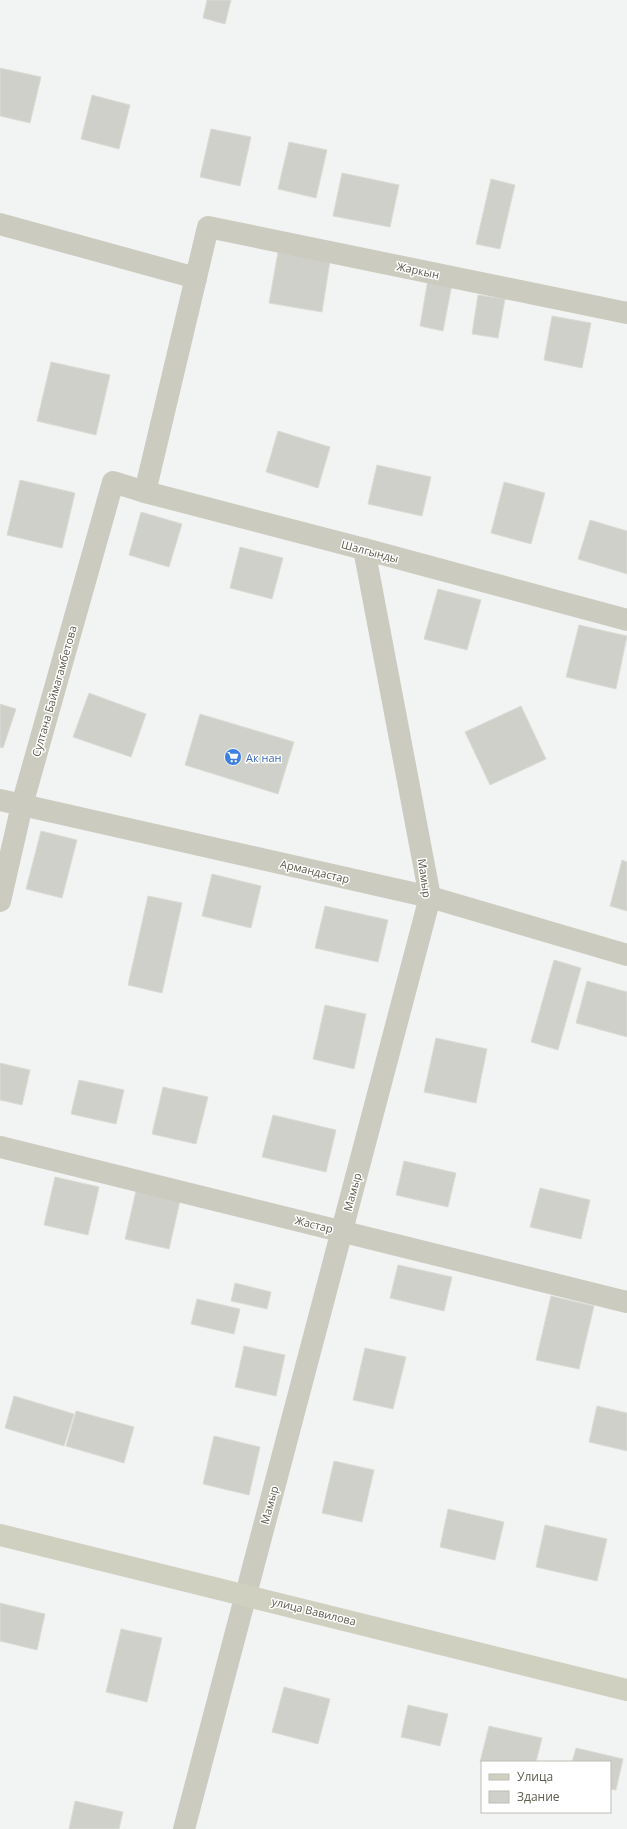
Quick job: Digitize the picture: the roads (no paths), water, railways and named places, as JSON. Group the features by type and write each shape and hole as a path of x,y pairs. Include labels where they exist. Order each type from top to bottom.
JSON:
{"street":[{"path":"0,224 196,278 145,492"},
{"name":"Жаркын","path":"196,278 208,227 627,313"},
{"name":"Шалгынды","path":"113,482 145,492 627,620"},
{"name":"Султана Баймагамбетова","path":"0,901 22,805 113,482"},
{"name":"Мамыр","path":"184,1829 430,897 364,549"},
{"name":"Армандастар","path":"0,800 430,897 627,954"},
{"name":"Жастар","path":"0,1147 627,1302"},
{"name":"улица Вавилова","path":"0,1535 246,1594 627,1690"}],"place":[{"name":"Ак нан","path":"233,757"}]}
